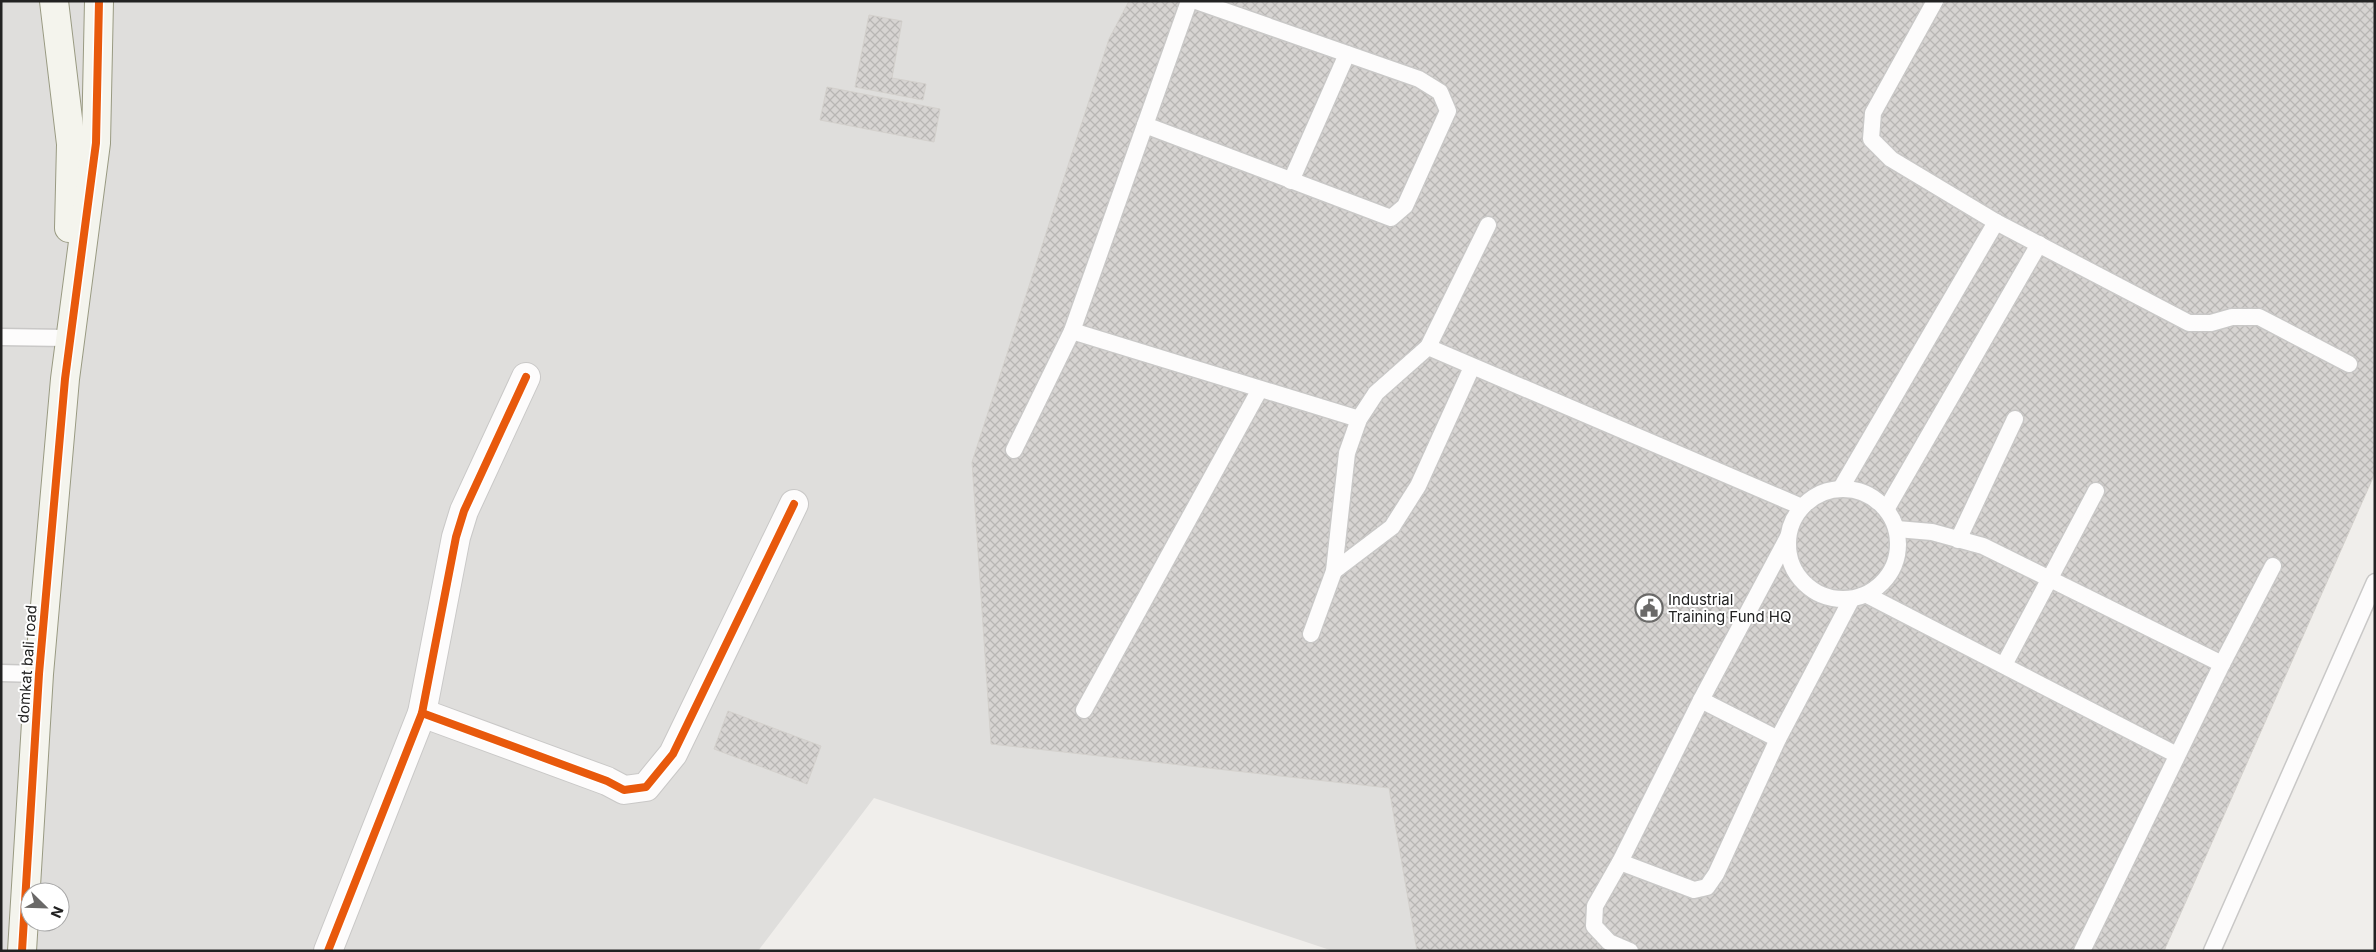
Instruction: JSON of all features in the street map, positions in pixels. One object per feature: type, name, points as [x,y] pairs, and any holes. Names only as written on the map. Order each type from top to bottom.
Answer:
[{"type":"street","points":[[54,1],[71,144],[65,379]]},
{"type":"street","points":[[65,379],[96,143],[99,1]]},
{"type":"street","points":[[328,951],[422,712],[456,537],[464,511],[526,377]]},
{"type":"street","name":"domkat bali road","points":[[22,951],[39,674],[65,379]]},
{"type":"street","points":[[422,712],[607,781],[624,790],[646,787],[673,754],[794,504]]},
{"type":"lane","points":[[1014,450],[1072,331],[1189,1]]},
{"type":"lane","points":[[1145,125],[1391,218],[1406,206],[1448,111],[1440,92],[1419,80],[1196,1]]},
{"type":"lane","points":[[1935,1],[1873,113],[1871,139],[1891,159],[1996,222],[2189,323],[2211,323],[2232,317],[2259,317],[2349,364]]},
{"type":"lane","points":[[1291,181],[1346,54]]},
{"type":"lane","points":[[1841,488],[1996,222]]},
{"type":"lane","points":[[1311,634],[1334,571],[1347,453],[1359,419],[1376,393],[1428,346],[1488,225]]},
{"type":"lane","points":[[1887,508],[2039,244]]},
{"type":"lane","points":[[1072,331],[1359,419]]},
{"type":"lane","points":[[1,337],[66,338]]},
{"type":"lane","points":[[1428,346],[1472,367],[1802,507]]},
{"type":"lane","points":[[1334,571],[1392,527],[1418,486],[1472,367]]},
{"type":"lane","points":[[1084,710],[1260,389]]},
{"type":"lane","points":[[1958,540],[2015,419]]},
{"type":"lane","points":[[1630,951],[1609,942],[1594,926],[1595,906],[1620,862],[1701,700],[1802,507],[1820,493],[1841,488],[1867,493],[1887,508],[1897,529],[1898,555],[1888,579],[1867,595],[1851,600],[1825,597],[1803,584],[1794,570],[1788,554],[1788,536]]},
{"type":"lane","points":[[2004,665],[2096,491]]},
{"type":"lane","points":[[1897,529],[1932,532],[1983,546],[2222,664]]},
{"type":"lane","points":[[2082,951],[2222,664],[2273,566]]},
{"type":"lane","points":[[2212,951],[2375,582]]},
{"type":"lane","points":[[1867,595],[2177,755]]},
{"type":"lane","points":[[1620,862],[1694,890],[1707,887],[1716,874],[1778,739],[1851,600]]},
{"type":"lane","points":[[1,673],[39,674]]},
{"type":"lane","points":[[1701,700],[1778,739]]},
{"type":"shaded area","points":[[1,1],[2375,1],[2120,951],[1333,951],[874,798],[758,951],[1,951]]},
{"type":"building","name":"Industrial Training Fund HQ","points":[[1129,1],[2375,1],[2375,473],[2164,951],[1417,951],[1389,788],[991,744],[972,462],[1109,39]]},
{"type":"building","points":[[869,15],[902,21],[892,78],[926,84],[923,100],[855,87]]},
{"type":"building","points":[[827,87],[940,109],[934,142],[820,120]]},
{"type":"building","points":[[728,711],[821,746],[807,784],[714,749]]},
{"type":"cycle path","points":[[22,951],[39,674],[65,379],[96,143],[99,1]]},
{"type":"cycle path","points":[[328,951],[422,713],[456,537],[464,511],[526,377]]},
{"type":"cycle path","points":[[422,713],[607,781],[624,790],[646,787],[673,754],[794,504]]},
{"type":"place","name":"Industrial Training Fund HQ","points":[[1649,608]]}]
